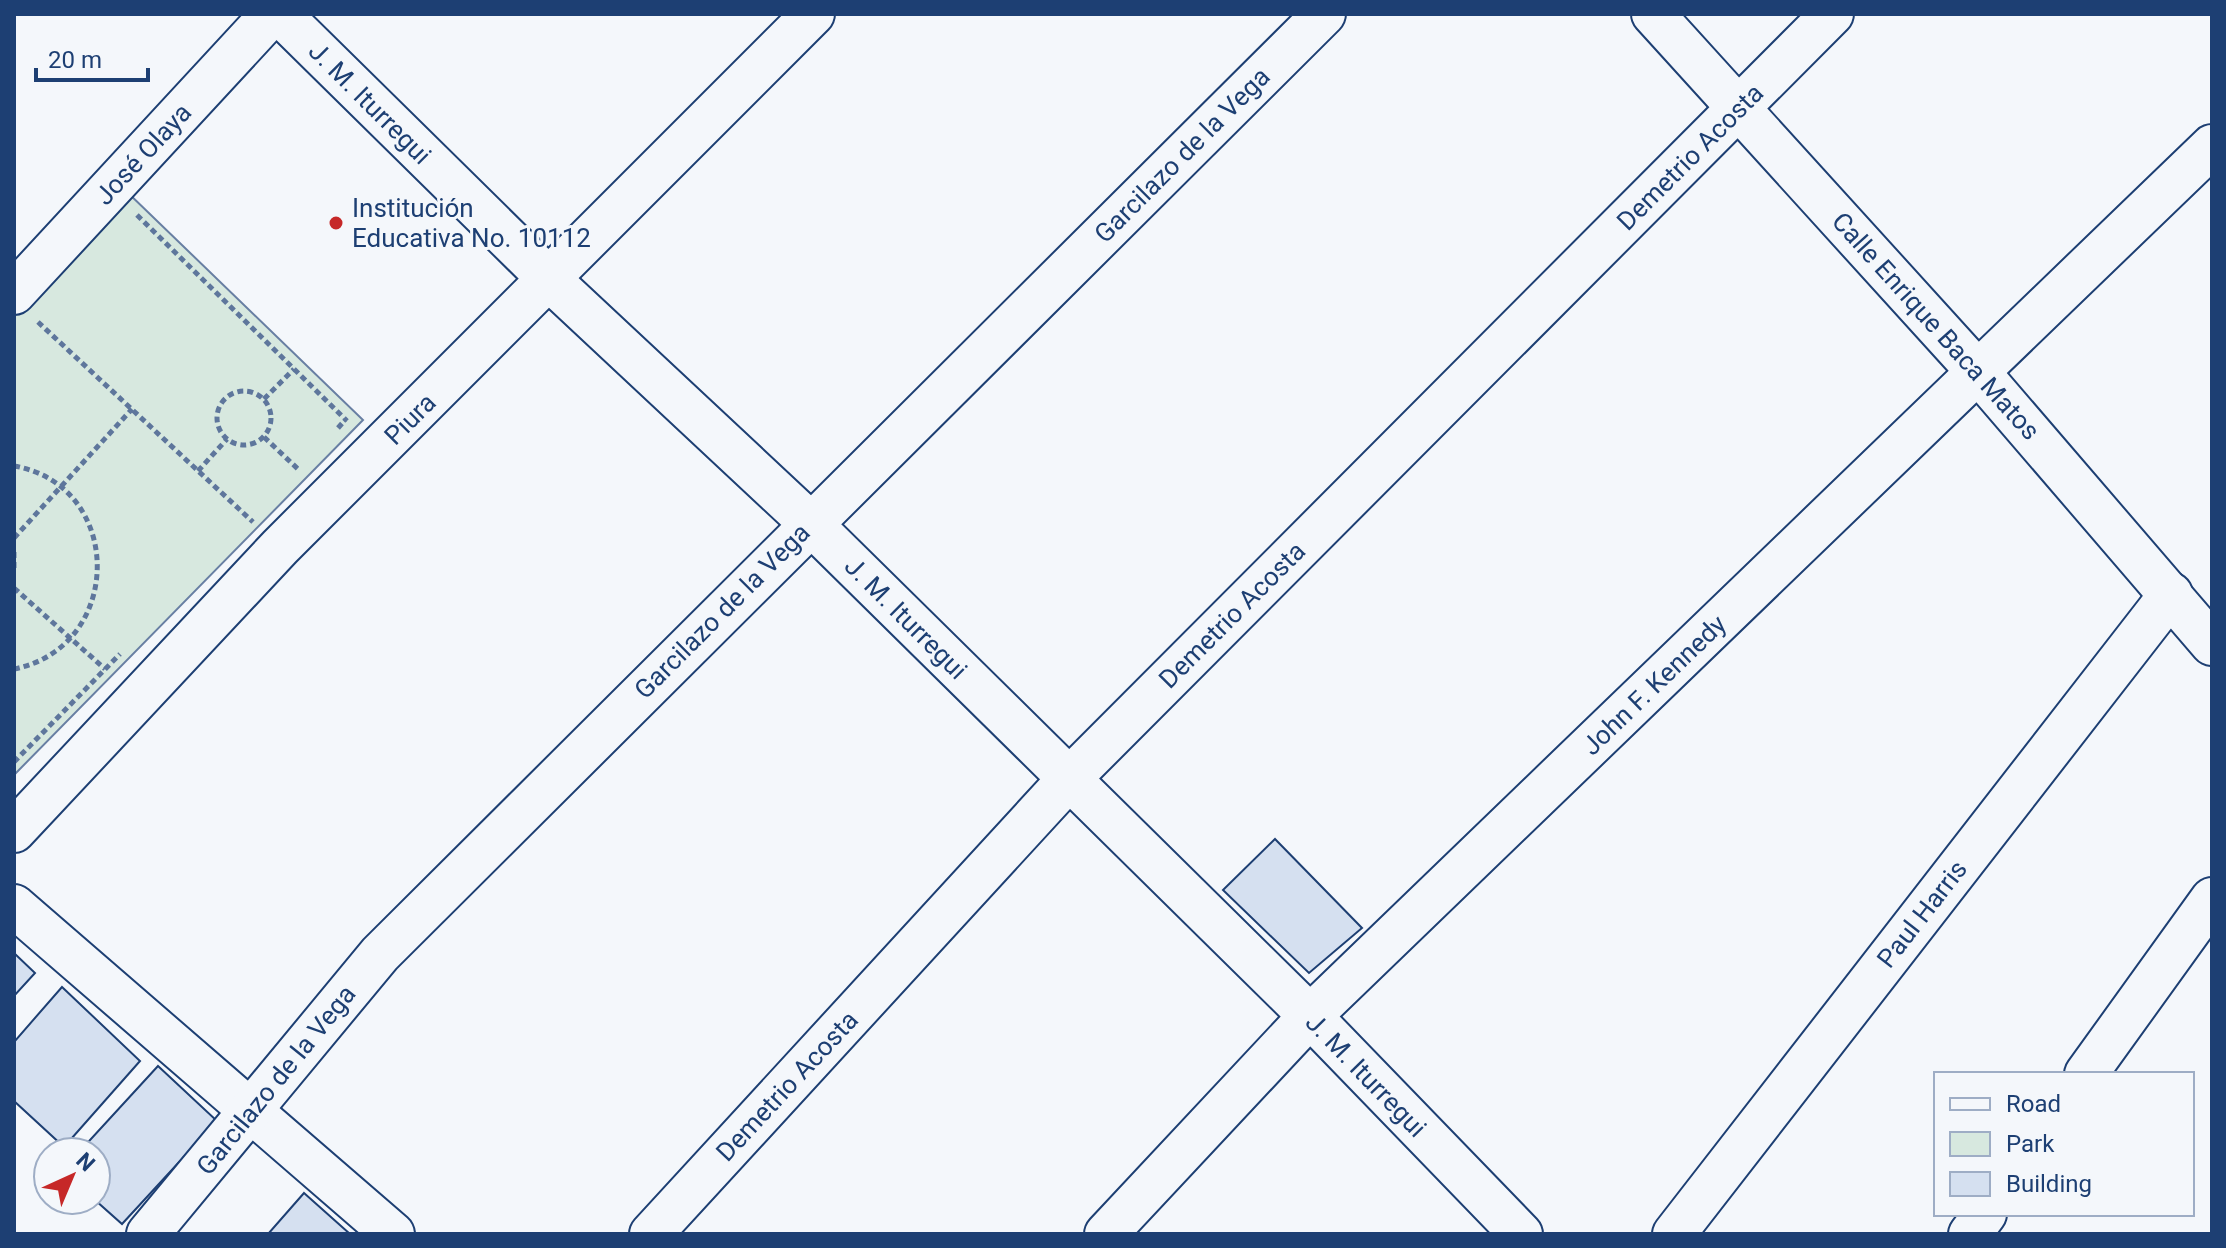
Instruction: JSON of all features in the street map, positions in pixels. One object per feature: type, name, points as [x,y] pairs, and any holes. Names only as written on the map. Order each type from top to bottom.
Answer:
[{"type":"street","name":"José Olaya","points":[[22,304],[111,189],[272,14]]},
{"type":"street","name":"J. M. Iturregui","points":[[280,14],[550,280],[810,523],[1310,1016],[1521,1234]]},
{"type":"street","name":"Piura","points":[[14,831],[280,547],[813,14]]},
{"type":"street","name":"Garcilazo de la Vega","points":[[148,1234],[254,1111],[380,954],[1324,14]]},
{"type":"street","name":"Calle Enrique Baca Matos","points":[[1653,14],[1741,107],[1979,373],[2212,644]]},
{"type":"street","name":"Demetrio Acosta","points":[[651,1234],[1068,780],[1832,14]]},
{"type":"street","name":"John F. Kennedy","points":[[1106,1234],[1310,1016],[2212,146]]},
{"type":"street","name":"Paul Harris","points":[[1674,1234],[2171,594]]},
{"type":"street","points":[[2087,1072],[2212,899]]},
{"type":"street","points":[[14,906],[393,1234]]},
{"type":"street","points":[[1970,1234],[1984,1216]]},
{"type":"path","points":[[111,189],[378,451]]},
{"type":"path","points":[[22,304],[280,547]]},
{"type":"path","points":[[264,399],[294,369]]},
{"type":"path","points":[[240,391],[253,392],[264,399],[272,418],[264,437],[253,444],[239,445],[227,439],[219,429],[217,417],[229,395],[240,391]]},
{"type":"path","points":[[14,538],[132,409]]},
{"type":"path","points":[[264,437],[299,470]]},
{"type":"path","points":[[198,471],[227,439]]},
{"type":"path","points":[[14,466],[41,475],[78,506],[91,528],[98,553],[98,579],[92,604],[71,638],[42,660],[14,669]]},
{"type":"path","points":[[14,552],[14,568]]},
{"type":"path","points":[[14,588],[105,669]]},
{"type":"green space","points":[[124,189],[363,420],[14,775],[14,315]]},
{"type":"building","points":[[1275,839],[1362,928],[1309,973],[1223,890]]},
{"type":"building","points":[[14,953],[35,973],[14,996]]},
{"type":"building","points":[[62,987],[140,1061],[74,1136],[52,1136],[14,1101],[14,1042]]},
{"type":"building","points":[[158,1066],[217,1121],[122,1224],[112,1215],[112,1136],[94,1136]]},
{"type":"building","points":[[304,1193],[350,1234],[268,1234]]},
{"type":"place","name":"Institución Educativa No. 10112","points":[[336,223]]}]
